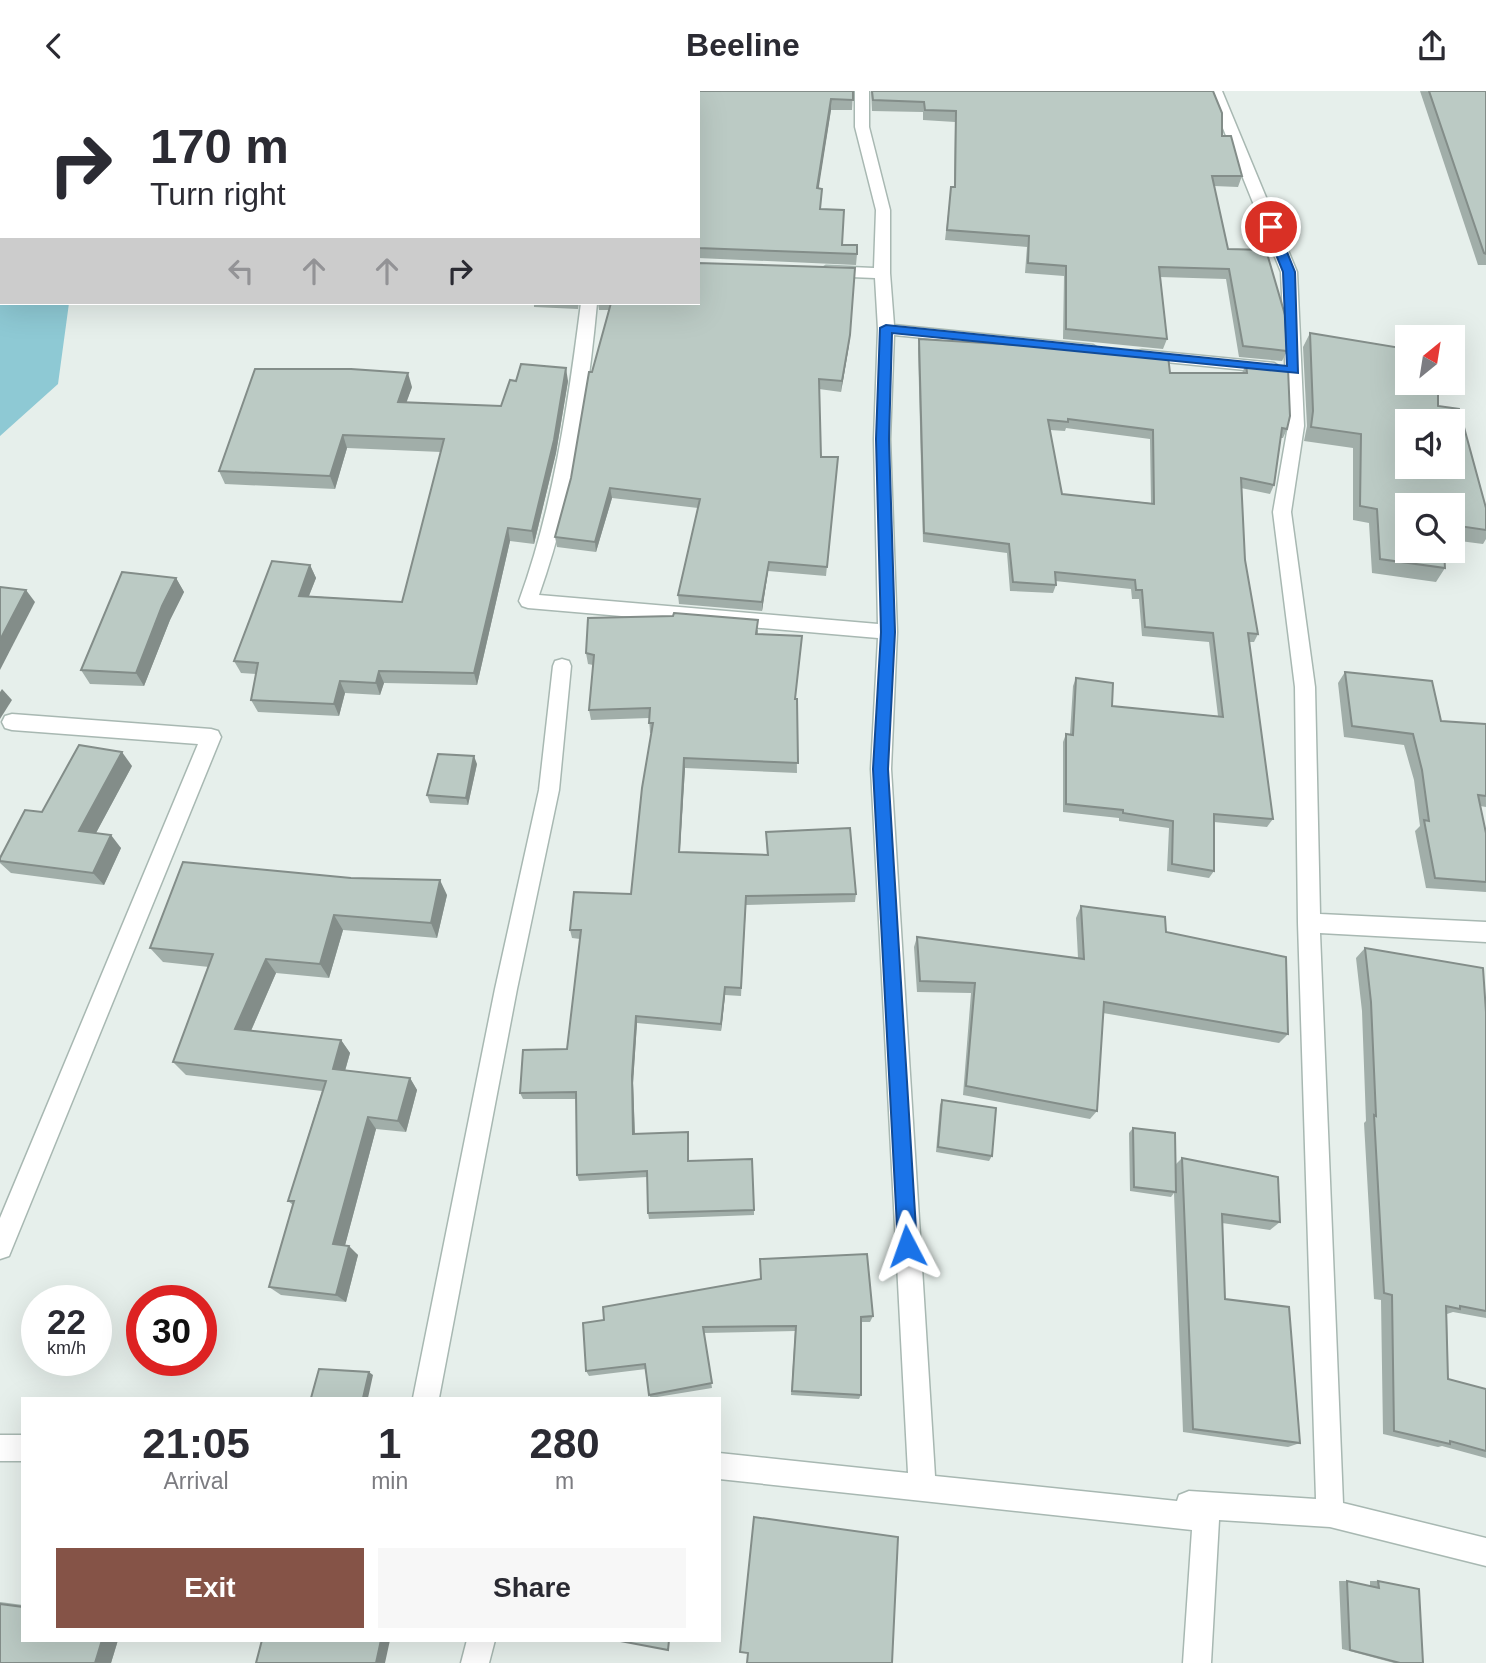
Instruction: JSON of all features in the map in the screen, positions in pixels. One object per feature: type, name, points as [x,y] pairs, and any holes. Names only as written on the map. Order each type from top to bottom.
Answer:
[{"type":"street","points":[[862,91],[862,127],[883,210],[882,272],[886,328],[882,439],[888,632],[881,769],[922,1489]]},
{"type":"street","points":[[1215,91],[1289,272],[1296,426],[1282,512],[1305,687],[1309,923],[1329,1513]]},
{"type":"street","points":[[816,270],[882,272]]},
{"type":"street","points":[[589,305],[571,441],[541,565],[528,601],[888,632]]},
{"type":"street","points":[[886,328],[1293,370]]},
{"type":"street","points":[[426,1397],[506,989],[549,790],[562,666]]},
{"type":"street","points":[[0,1247],[211,737],[12,722]]},
{"type":"street","points":[[1309,923],[1486,932]]},
{"type":"street","points":[[0,1448],[21,1448]]},
{"type":"street","points":[[721,1466],[1206,1518],[1197,1663]]},
{"type":"street","points":[[922,1489],[1329,1513],[1486,1552]]},
{"type":"street","points":[[475,1663],[480,1642]]},
{"type":"water","points":[[0,305],[69,305],[58,384],[0,436]]},
{"type":"building","points":[[700,91],[853,91],[853,100],[831,99],[817,188],[822,189],[820,209],[844,210],[842,245],[857,245],[857,254],[700,248]]},
{"type":"building","points":[[872,91],[1213,91],[1222,113],[1222,136],[1231,136],[1242,176],[1212,176],[1228,249],[1266,250],[1285,315],[1287,351],[1243,346],[1229,269],[1159,267],[1167,339],[1066,329],[1066,266],[1028,263],[1029,236],[947,230],[951,187],[955,187],[956,111],[925,110],[924,102],[873,100]]},
{"type":"building","points":[[1429,91],[1486,91],[1486,254],[1484,253]]},
{"type":"building","points":[[700,263],[855,268],[850,335],[842,381],[819,379],[821,457],[838,457],[827,567],[769,562],[762,602],[678,595],[700,499],[610,488],[595,542],[555,537],[571,478],[589,372],[592,372],[610,305],[700,305]]},
{"type":"building","points":[[1310,333],[1395,347],[1395,395],[1438,395],[1438,406],[1459,409],[1395,409],[1395,479],[1465,479],[1465,431],[1486,508],[1486,530],[1465,527],[1465,493],[1395,493],[1395,561],[1380,559],[1377,509],[1360,506],[1361,434],[1311,427],[1313,411]]},
{"type":"building","points":[[919,339],[1065,348],[1065,345],[1168,356],[1170,373],[1247,373],[1246,364],[1288,368],[1290,416],[1287,429],[1282,428],[1274,485],[1241,478],[1245,560],[1258,634],[1248,633],[1273,819],[1214,814],[1214,871],[1172,864],[1173,821],[1123,813],[1123,810],[1066,804],[1066,734],[1073,735],[1076,678],[1113,683],[1112,706],[1223,717],[1213,633],[1145,627],[1142,590],[1136,590],[1135,580],[1055,572],[1056,585],[1013,582],[1009,544],[924,533]],"holes":[[[1068,419],[1153,430],[1154,504],[1062,494],[1048,420],[1068,422]]]},
{"type":"building","points":[[521,364],[566,368],[554,440],[532,531],[508,528],[474,673],[379,671],[376,683],[340,681],[334,704],[251,700],[258,663],[234,661],[272,561],[310,565],[299,596],[402,602],[444,439],[343,435],[330,476],[219,471],[255,369],[351,369],[408,373],[398,402],[501,406],[510,380],[516,381]]},
{"type":"building","points":[[1409,563],[1445,563],[1445,568]]},
{"type":"building","points":[[122,572],[176,578],[136,673],[81,670]]},
{"type":"building","points":[[0,587],[26,590],[0,640]]},
{"type":"building","points":[[674,613],[758,620],[756,634],[802,636],[795,699],[798,763],[684,758],[679,852],[768,855],[766,832],[850,828],[856,894],[746,896],[741,988],[725,987],[721,1024],[636,1016],[632,1076],[633,1134],[688,1132],[688,1161],[752,1159],[754,1210],[648,1213],[647,1171],[577,1175],[576,1092],[520,1093],[523,1050],[567,1049],[581,930],[570,930],[574,892],[631,894],[642,788],[653,723],[649,723],[650,708],[589,710],[594,655],[586,653],[588,618],[673,616]]},
{"type":"building","points":[[1345,672],[1432,681],[1441,721],[1486,724],[1486,796],[1478,795],[1486,833],[1486,882],[1435,878],[1424,820],[1429,821],[1422,770],[1413,734],[1352,726]]},
{"type":"building","points":[[79,745],[122,752],[79,831],[111,835],[93,873],[0,861],[25,810],[42,812]]},
{"type":"building","points":[[438,754],[474,756],[466,798],[427,795]]},
{"type":"building","points":[[183,862],[351,878],[440,880],[431,923],[334,915],[320,964],[266,959],[235,1029],[341,1040],[333,1069],[410,1078],[398,1121],[368,1117],[333,1244],[349,1246],[336,1295],[269,1287],[294,1201],[288,1201],[326,1081],[173,1062],[213,954],[150,948]]},
{"type":"building","points":[[1081,906],[1165,917],[1166,932],[1286,957],[1288,1034],[1104,1002],[1097,1111],[966,1086],[975,983],[920,981],[917,937],[1084,959]]},
{"type":"building","points":[[1365,948],[1483,968],[1486,1012],[1486,1311],[1446,1306],[1448,1379],[1486,1389],[1486,1451],[1450,1441],[1450,1444],[1394,1431],[1392,1295],[1384,1293],[1371,1002]]},
{"type":"building","points":[[942,1100],[996,1108],[992,1156],[938,1147]]},
{"type":"building","points":[[1133,1128],[1175,1133],[1176,1192],[1134,1187]]},
{"type":"building","points":[[1182,1158],[1278,1177],[1280,1222],[1222,1214],[1225,1299],[1289,1307],[1300,1443],[1193,1429]]},
{"type":"building","points":[[867,1254],[873,1316],[861,1317],[861,1395],[792,1391],[796,1326],[703,1327],[712,1383],[649,1395],[645,1364],[586,1371],[583,1323],[604,1320],[603,1307],[761,1279],[760,1259]]},
{"type":"building","points":[[319,1369],[369,1372],[363,1397],[311,1397]]},
{"type":"building","points":[[754,1517],[898,1537],[892,1663],[747,1663],[748,1653],[740,1652]]},
{"type":"building","points":[[1347,1581],[1379,1588],[1378,1581],[1419,1589],[1423,1663],[1400,1663],[1350,1650]]},
{"type":"building","points":[[0,1604],[21,1607],[21,1642],[101,1642],[95,1663],[0,1663]]},
{"type":"building","points":[[261,1642],[381,1642],[376,1663],[256,1663]]},
{"type":"building","points":[[626,1642],[669,1642],[668,1650]]},
{"type":"route","points":[[907,1246],[881,769],[888,632],[882,439],[886,328],[1293,370],[1289,272],[1271,227]]}]
